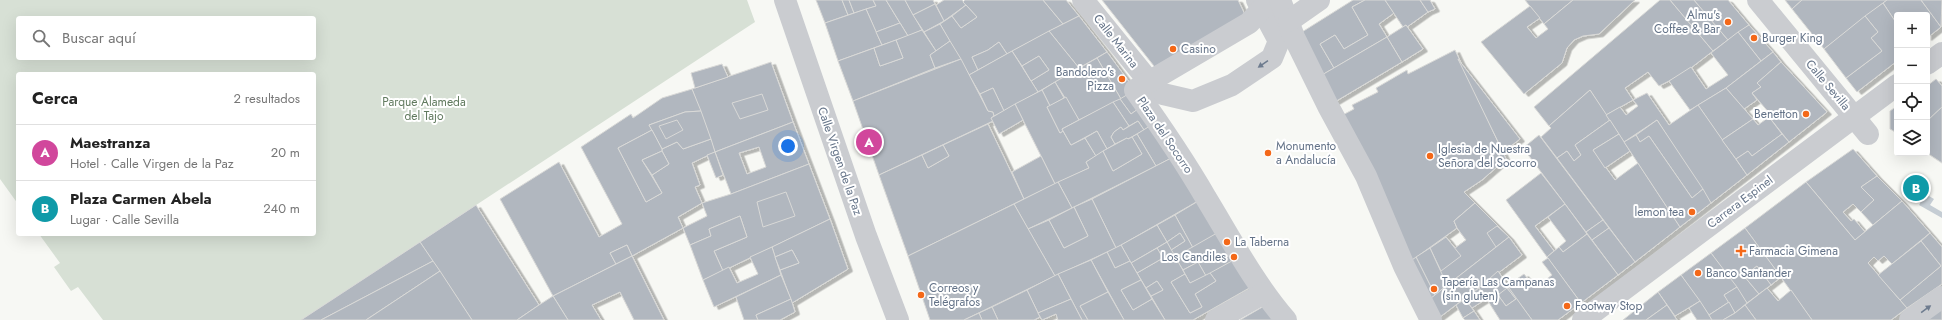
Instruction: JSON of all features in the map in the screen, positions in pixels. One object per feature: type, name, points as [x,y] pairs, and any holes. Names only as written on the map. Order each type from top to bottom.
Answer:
[{"type":"street","name":"Calle Virgen de la Paz","points":[[785,0],[866,236],[898,320]]},
{"type":"street","name":"Calle Marina","points":[[1084,0],[1148,82],[1156,90],[1163,94],[1193,101],[1232,85],[1272,58],[1279,41],[1268,2]]},
{"type":"street","points":[[1288,21],[1319,0]]},
{"type":"street","name":"Calle Sevilla","points":[[1758,0],[1868,134]]},
{"type":"street","name":"Plaza del Socorro","points":[[1268,2],[1249,23],[1135,90],[1175,147],[1264,293],[1286,320]]},
{"type":"street","points":[[1268,2],[1288,21],[1294,37],[1328,106],[1366,176],[1404,266],[1430,320]]},
{"type":"street","points":[[1930,62],[1942,53]]},
{"type":"street","name":"Carrera Espinel","points":[[1583,320],[1894,87]]},
{"type":"street","points":[[1216,320],[1264,293]]},
{"type":"street","points":[[1910,320],[1942,297]]},
{"type":"green space","name":"Parque Alameda del Tajo","points":[[0,0],[747,0],[755,22],[301,320],[103,320],[78,287],[71,291],[54,267],[60,263],[40,236],[316,236],[316,72],[16,72],[16,201],[0,179]]},
{"type":"shaded area","points":[[1912,186],[1934,199],[1930,205],[1942,212],[1942,218],[1919,205],[1922,200],[1908,192]]},
{"type":"building","points":[[816,0],[842,0],[848,15],[825,23]]},
{"type":"building","points":[[842,0],[849,0],[854,13],[848,15]]},
{"type":"building","points":[[849,0],[873,0],[876,6],[854,13]]},
{"type":"building","points":[[873,0],[886,0],[900,23],[876,32],[866,9],[876,6]]},
{"type":"building","points":[[886,0],[905,0],[922,30],[908,36]]},
{"type":"building","points":[[905,0],[933,0],[935,4],[913,15]]},
{"type":"building","points":[[944,0],[962,0],[966,5],[944,21],[936,5]]},
{"type":"building","points":[[965,0],[1043,0],[1063,24],[1007,54],[999,42],[988,50],[972,57],[978,70],[969,75],[940,24],[952,16],[961,28],[977,17],[963,2]]},
{"type":"building","points":[[1043,0],[1066,0],[1079,16],[1063,24]]},
{"type":"building","name":"Casino","points":[[1102,0],[1238,0],[1249,23],[1161,75]]},
{"type":"building","points":[[1353,0],[1365,0],[1352,7],[1368,35],[1344,49],[1335,35],[1320,44],[1334,68],[1315,79],[1294,37]]},
{"type":"building","points":[[1365,0],[1385,0],[1394,13],[1379,24],[1387,37],[1334,68],[1320,44],[1335,35],[1344,49],[1368,35],[1352,7]]},
{"type":"building","points":[[1385,0],[1420,0],[1428,12],[1407,27],[1406,25],[1403,27]]},
{"type":"building","points":[[1420,0],[1430,0],[1435,9],[1428,12]]},
{"type":"building","points":[[1525,0],[1573,0],[1544,24]]},
{"type":"building","points":[[1573,0],[1635,0],[1599,34],[1583,36],[1574,40],[1567,48],[1562,63],[1524,94],[1481,42],[1530,6],[1540,18],[1527,27],[1536,38],[1548,29],[1544,24]]},
{"type":"building","points":[[1660,0],[1670,0],[1713,51],[1683,74],[1659,86],[1648,72],[1625,88],[1633,100],[1606,115],[1590,90],[1549,126],[1534,107]]},
{"type":"building","points":[[1670,0],[1694,0],[1728,40],[1713,51]]},
{"type":"building","points":[[1694,0],[1728,0],[1749,25],[1728,40]]},
{"type":"building","points":[[1785,0],[1802,0],[1792,9]]},
{"type":"building","points":[[1802,0],[1887,0],[1824,49],[1792,9]]},
{"type":"building","points":[[1887,0],[1921,0],[1930,12],[1894,12],[1894,20],[1883,3]]},
{"type":"building","points":[[1921,0],[1942,0],[1941,27],[1930,12]]},
{"type":"building","points":[[1883,3],[1894,20],[1894,63],[1857,92],[1846,78],[1882,51],[1871,38],[1878,32],[1865,16]]},
{"type":"building","points":[[935,4],[944,21],[924,32],[913,15]]},
{"type":"building","points":[[966,5],[977,17],[961,28],[952,16]]},
{"type":"building","points":[[866,9],[882,45],[838,61],[825,23]]},
{"type":"building","points":[[1930,12],[1941,27],[1930,36]]},
{"type":"building","points":[[1079,16],[1107,52],[1079,68],[1049,31]]},
{"type":"building","points":[[1865,16],[1878,32],[1871,38],[1882,51],[1846,78],[1824,49]]},
{"type":"building","points":[[900,23],[908,36],[882,45],[876,32]]},
{"type":"building","points":[[940,24],[950,41],[936,51],[924,32]]},
{"type":"building","points":[[1406,25],[1423,49],[1402,62],[1387,37]]},
{"type":"building","points":[[1749,25],[1773,52],[1761,61],[1738,32]]},
{"type":"building","points":[[922,30],[936,51],[930,55],[935,68],[853,101],[838,61],[874,48],[880,66],[903,58],[896,40]]},
{"type":"building","points":[[1049,31],[1079,68],[1038,92],[1031,81],[1049,70],[1039,56],[1022,66],[1012,51]]},
{"type":"building","points":[[1738,32],[1761,61],[1726,88],[1690,110],[1669,81],[1691,67],[1706,89],[1728,75],[1711,53]]},
{"type":"building","points":[[1387,37],[1402,62],[1328,106],[1315,79]]},
{"type":"building","points":[[896,40],[903,58],[880,66],[874,48]]},
{"type":"building","points":[[950,41],[961,59],[935,68],[930,55]]},
{"type":"building","points":[[999,42],[1007,54],[978,70],[972,57],[988,50]]},
{"type":"building","name":"Iglesia de Nuestra Señora del Socorro","points":[[1455,50],[1506,159],[1482,180],[1464,192],[1475,203],[1454,221],[1457,228],[1404,266],[1335,119],[1354,109],[1352,105],[1378,92],[1376,88],[1407,70],[1408,74]]},
{"type":"building","points":[[1012,51],[1038,92],[1004,111],[993,88],[980,94],[969,75]]},
{"type":"building","points":[[1107,52],[1135,90],[1121,99],[1097,58]]},
{"type":"building","points":[[1773,52],[1781,62],[1757,83],[1761,87],[1752,93],[1757,100],[1744,109],[1726,88]]},
{"type":"building","points":[[1039,56],[1049,70],[1031,81],[1022,66]]},
{"type":"building","points":[[1097,58],[1121,99],[1079,120],[1055,82]]},
{"type":"building","points":[[961,59],[988,111],[993,112],[994,116],[991,118],[993,121],[879,175],[853,101]]},
{"type":"building","points":[[1458,59],[1520,139],[1503,152]]},
{"type":"building","points":[[771,62],[793,122],[715,152],[692,89]]},
{"type":"building","points":[[1781,62],[1827,112],[1789,142],[1769,117],[1771,115],[1752,93],[1761,87],[1757,83]]},
{"type":"building","points":[[722,64],[728,77],[695,88],[691,73]]},
{"type":"building","points":[[1936,79],[1942,86],[1942,107],[1930,118],[1930,84]]},
{"type":"building","points":[[1055,82],[1064,98],[1050,106],[1042,90]]},
{"type":"building","points":[[993,88],[1004,111],[994,116],[993,112],[988,111],[980,94]]},
{"type":"building","points":[[1726,88],[1753,119],[1722,140],[1698,105]]},
{"type":"building","points":[[692,89],[701,111],[685,112],[649,125],[652,130],[618,148],[646,202],[662,193],[652,175],[669,164],[662,149],[677,142],[683,149],[711,139],[715,152],[692,163],[700,185],[695,187],[702,203],[678,217],[683,228],[632,256],[627,245],[610,253],[616,264],[553,296],[500,199],[559,162],[599,237],[622,224],[581,147],[631,114],[633,118],[662,98]]},
{"type":"building","points":[[1042,90],[1050,106],[1047,107],[1060,133],[1063,131],[1071,145],[1085,138],[1096,156],[1086,162],[1089,168],[1055,184],[1015,104]]},
{"type":"building","points":[[1135,90],[1145,104],[1131,114],[1120,99]]},
{"type":"building","points":[[1590,90],[1610,120],[1575,145],[1581,155],[1574,161],[1567,151],[1557,158],[1541,137],[1551,128],[1549,126]]},
{"type":"building","points":[[1647,93],[1669,125],[1698,105],[1747,175],[1711,203],[1657,120],[1624,142],[1606,115],[1620,107],[1626,115],[1638,106],[1633,100]]},
{"type":"building","points":[[762,94],[768,110],[740,119],[732,103]]},
{"type":"building","points":[[1066,97],[1079,120],[1062,129],[1063,131],[1060,133],[1047,107]]},
{"type":"building","points":[[1120,99],[1131,114],[1145,104],[1158,121],[1144,130],[1138,121],[1129,126],[1113,102]]},
{"type":"building","points":[[1113,102],[1129,126],[1123,130],[1121,127],[1114,132],[1111,137],[1115,144],[1107,149],[1097,131],[1071,145],[1062,129]]},
{"type":"building","points":[[1015,104],[1023,120],[999,134],[991,118]]},
{"type":"building","points":[[1942,107],[1942,163],[1930,155],[1930,118]]},
{"type":"building","points":[[1894,108],[1894,131],[1890,129],[1890,111]]},
{"type":"building","points":[[701,111],[711,139],[683,149],[677,142],[662,149],[649,125],[685,112]]},
{"type":"building","points":[[1769,117],[1782,134],[1752,156],[1748,151],[1736,159],[1722,140],[1753,119],[1758,125]]},
{"type":"building","points":[[677,120],[683,130],[666,139],[659,126]]},
{"type":"building","points":[[1610,120],[1619,134],[1593,150],[1615,180],[1638,163],[1680,227],[1635,262],[1557,158],[1567,151],[1574,161],[1581,155],[1575,145]]},
{"type":"building","points":[[1657,120],[1703,189],[1692,198],[1649,136],[1640,142],[1636,135]]},
{"type":"building","points":[[1138,121],[1144,130],[1115,144],[1111,137],[1114,132],[1121,127],[1123,130]]},
{"type":"building","points":[[1158,121],[1179,154],[1156,166],[1137,134]]},
{"type":"building","points":[[793,122],[809,164],[731,194],[715,152]],"holes":[[[759,147],[766,167],[747,174],[739,153]]]},
{"type":"building","points":[[988,124],[1024,199],[908,256],[879,175],[922,155],[928,168],[949,156],[943,145]]},
{"type":"building","points":[[652,130],[662,151],[642,160],[662,193],[646,202],[618,148]]},
{"type":"building","points":[[1097,131],[1107,149],[1096,156],[1085,138]]},
{"type":"building","points":[[1137,134],[1156,166],[1072,208],[1058,182],[1089,168],[1086,162],[1103,151],[1113,171],[1142,154],[1132,137]]},
{"type":"building","points":[[1619,134],[1630,151],[1605,168],[1593,150]]},
{"type":"building","points":[[1782,134],[1789,142],[1747,175],[1736,159],[1748,151],[1752,156]]},
{"type":"building","points":[[1539,135],[1603,220],[1586,232],[1523,148]]},
{"type":"building","points":[[1636,135],[1640,142],[1649,136],[1692,198],[1703,189],[1711,203],[1680,227],[1624,142]]},
{"type":"building","points":[[1132,137],[1142,154],[1113,171],[1103,151],[1127,138]]},
{"type":"building","points":[[943,145],[949,156],[928,168],[922,155]]},
{"type":"building","points":[[1853,149],[1877,176],[1861,187],[1874,200],[1861,212],[1853,204],[1843,212],[1851,221],[1854,219],[1865,232],[1855,240],[1806,182]]},
{"type":"building","points":[[662,151],[669,164],[652,175],[642,160]]},
{"type":"building","points":[[715,152],[723,175],[716,178],[707,155]]},
{"type":"building","points":[[1179,154],[1205,197],[1116,248],[1092,199]]},
{"type":"building","points":[[1041,156],[1055,184],[1024,199],[1012,172]]},
{"type":"building","points":[[809,164],[830,219],[723,271],[714,251],[747,237],[740,216],[709,229],[711,236],[690,245],[683,228],[707,216],[702,203],[731,194]]},
{"type":"building","points":[[1541,173],[1565,204],[1535,226],[1554,251],[1547,257],[1506,200]]},
{"type":"building","points":[[1877,176],[1902,201],[1873,225],[1861,212],[1874,200],[1861,187]]},
{"type":"building","points":[[1058,182],[1072,208],[1028,229],[1014,204]]},
{"type":"building","points":[[1806,182],[1855,240],[1902,201],[1930,233],[1892,264],[1884,256],[1878,261],[1874,257],[1868,263],[1907,308],[1891,320],[1812,320],[1745,228]]},
{"type":"building","points":[[786,192],[795,216],[763,227],[757,202]]},
{"type":"building","points":[[1205,197],[1224,229],[1193,248],[1175,215]]},
{"type":"building","points":[[1092,199],[1116,248],[1055,276],[1028,229],[1049,220],[1064,248],[1088,236],[1074,207]]},
{"type":"building","points":[[1475,203],[1497,226],[1487,233],[1496,247],[1447,285],[1441,271],[1461,256],[1455,248],[1466,240],[1457,228],[1454,221]]},
{"type":"building","points":[[1475,203],[1509,237],[1423,304],[1404,266],[1446,237],[1455,248],[1466,240],[1457,228],[1454,221]]},
{"type":"building","points":[[1014,204],[1055,276],[964,320],[930,320],[908,256]]},
{"type":"building","points":[[1565,204],[1587,234],[1563,252],[1559,247],[1566,241],[1548,217]]},
{"type":"building","points":[[476,205],[539,305],[517,320],[472,320],[420,242]]},
{"type":"building","points":[[1074,207],[1088,236],[1064,248],[1049,220]]},
{"type":"building","points":[[1175,215],[1193,248],[1175,257],[1171,250],[1185,241],[1180,233],[1167,242],[1157,225]]},
{"type":"building","points":[[740,216],[747,237],[714,251],[723,271],[703,280],[690,245],[711,236],[709,229]]},
{"type":"building","points":[[830,219],[848,269],[792,303],[780,270],[799,263],[792,250],[775,257],[772,247]]},
{"type":"building","points":[[1603,220],[1609,228],[1592,240],[1586,232]]},
{"type":"building","points":[[1157,225],[1167,242],[1131,263],[1121,245]]},
{"type":"building","points":[[1497,226],[1509,237],[1496,247],[1487,233]]},
{"type":"building","points":[[1609,228],[1635,262],[1618,275],[1592,240]]},
{"type":"building","points":[[1745,228],[1781,277],[1771,285],[1757,266],[1744,276],[1759,294],[1747,303],[1711,253]]},
{"type":"building","points":[[1224,229],[1241,256],[1206,276],[1198,262],[1183,270],[1175,257]]},
{"type":"building","points":[[1180,233],[1185,241],[1171,250],[1167,242]]},
{"type":"building","points":[[1930,233],[1942,247],[1942,284],[1907,308],[1900,300],[1941,266],[1921,241]]},
{"type":"building","points":[[1587,234],[1618,275],[1581,303],[1547,257],[1559,247],[1563,252]]},
{"type":"building","points":[[1446,237],[1461,256],[1441,271],[1430,248]]},
{"type":"building","points":[[1509,237],[1522,255],[1436,320],[1423,304]]},
{"type":"building","points":[[1921,241],[1941,266],[1900,300],[1878,275]]},
{"type":"building","points":[[420,242],[433,261],[321,320],[301,320]]},
{"type":"building","points":[[1167,242],[1185,274],[1171,282],[1190,313],[1202,307],[1195,294],[1216,281],[1210,273],[1241,256],[1258,283],[1193,320],[1165,320],[1151,296],[1163,290],[1157,281],[1146,288],[1137,273],[1163,258],[1157,248]]},
{"type":"building","points":[[627,245],[632,256],[616,264],[610,253]]},
{"type":"building","points":[[1121,245],[1130,261],[1115,268],[1107,252]]},
{"type":"building","points":[[772,247],[781,275],[714,307],[703,280],[729,267],[737,283],[758,274],[750,257]]},
{"type":"building","points":[[1157,248],[1163,258],[1137,273],[1131,263]]},
{"type":"building","points":[[1430,248],[1447,285],[1435,295],[1416,257]]},
{"type":"building","points":[[792,250],[799,263],[780,270],[775,257]]},
{"type":"building","points":[[1107,252],[1115,268],[1130,261],[1141,280],[1121,290],[1133,310],[1152,299],[1165,320],[1124,320],[1091,260]]},
{"type":"building","points":[[1711,253],[1737,287],[1724,295],[1729,302],[1709,315],[1681,275]]},
{"type":"building","points":[[632,256],[664,320],[634,320],[620,292],[592,305],[601,320],[568,320],[553,296]]},
{"type":"building","points":[[1416,257],[1435,295],[1423,304],[1404,266]]},
{"type":"building","points":[[1548,258],[1581,303],[1558,320],[1532,320],[1507,286],[1524,274],[1535,288],[1552,275],[1542,262]]},
{"type":"building","points":[[1091,260],[1108,292],[1080,306],[1088,320],[1082,320],[1058,274]]},
{"type":"building","points":[[433,261],[440,271],[366,320],[321,320]]},
{"type":"building","points":[[1198,262],[1206,276],[1190,283],[1183,270]]},
{"type":"building","points":[[1757,266],[1771,285],[1759,294],[1744,276]]},
{"type":"building","points":[[440,271],[472,320],[366,320]]},
{"type":"building","points":[[1498,271],[1509,288],[1488,301],[1479,288]]},
{"type":"building","points":[[1210,273],[1216,281],[1195,294],[1202,307],[1190,313],[1171,282],[1185,274],[1190,283]]},
{"type":"building","points":[[1058,274],[1071,299],[1038,313],[1027,290]]},
{"type":"building","points":[[781,275],[791,299],[756,315],[758,320],[744,320],[736,297]]},
{"type":"building","points":[[1681,275],[1700,301],[1675,316],[1658,292]]},
{"type":"building","points":[[1141,280],[1152,299],[1133,310],[1121,290]]},
{"type":"building","points":[[1157,281],[1163,290],[1151,296],[1146,288]]},
{"type":"building","points":[[1737,287],[1747,303],[1735,313],[1724,295]]},
{"type":"building","points":[[1479,288],[1486,299],[1472,308],[1465,299]]},
{"type":"building","points":[[1507,288],[1516,299],[1506,306],[1498,295]]},
{"type":"building","points":[[1507,288],[1509,288],[1532,320],[1500,320],[1488,301],[1498,295],[1506,306],[1516,299]]},
{"type":"building","points":[[1767,288],[1778,301],[1791,290],[1812,320],[1756,320],[1745,305]]},
{"type":"building","points":[[1027,290],[1040,317],[1034,320],[998,320],[992,307]]},
{"type":"building","points":[[1108,292],[1124,320],[1088,320],[1080,306]]},
{"type":"building","points":[[1658,292],[1667,305],[1646,320],[1623,320]]},
{"type":"building","points":[[553,296],[568,320],[517,320],[539,305]]},
{"type":"building","points":[[791,299],[795,312],[780,320],[758,320],[756,315]]},
{"type":"building","points":[[1071,299],[1082,320],[1058,320],[1056,314],[1042,320],[1038,313]]},
{"type":"building","points":[[1465,299],[1474,311],[1463,318],[1456,305]]},
{"type":"building","points":[[1700,301],[1712,320],[1697,320],[1689,308]]},
{"type":"building","points":[[1271,302],[1286,320],[1240,320]]},
{"type":"building","points":[[1729,302],[1735,313],[1723,320],[1712,320],[1709,315]]},
{"type":"building","points":[[1667,305],[1677,320],[1646,320]]},
{"type":"building","points":[[1745,305],[1756,320],[1723,320],[1735,313]]},
{"type":"building","points":[[992,307],[998,320],[982,320],[979,313]]},
{"type":"building","points":[[1942,309],[1942,320],[1928,319]]},
{"type":"building","points":[[1474,311],[1480,320],[1465,320],[1463,318]]},
{"type":"building","points":[[979,313],[982,320],[964,320]]},
{"type":"place","name":"Almu's Coffee & Bar","points":[[1728,22]]},
{"type":"place","name":"Burger King","points":[[1754,38]]},
{"type":"place","name":"Casino","points":[[1173,49]]},
{"type":"place","name":"Bandolero's Pizza","points":[[1122,79]]},
{"type":"place","name":"Benetton","points":[[1806,114]]},
{"type":"place","name":"Maestranza","points":[[869,142]]},
{"type":"place","name":"Monumento a Andalucía","points":[[1268,153]]},
{"type":"place","name":"Iglesia de Nuestra Señora del Socorro","points":[[1430,156]]},
{"type":"place","name":"Plaza Carmen Abela","points":[[1916,188]]},
{"type":"place","name":"lemon tea","points":[[1692,212]]},
{"type":"place","name":"La Taberna","points":[[1227,242]]},
{"type":"place","name":"Farmacia Gimena","points":[[1741,251]]},
{"type":"place","name":"Los Candiles","points":[[1234,257]]},
{"type":"place","name":"Banco Santander","points":[[1698,273]]},
{"type":"place","name":"Tapería Las Campanas (sin gluten)","points":[[1434,289]]},
{"type":"place","name":"Correos y Telégrafos","points":[[921,295]]},
{"type":"place","name":"Footway Stop","points":[[1567,306]]}]
